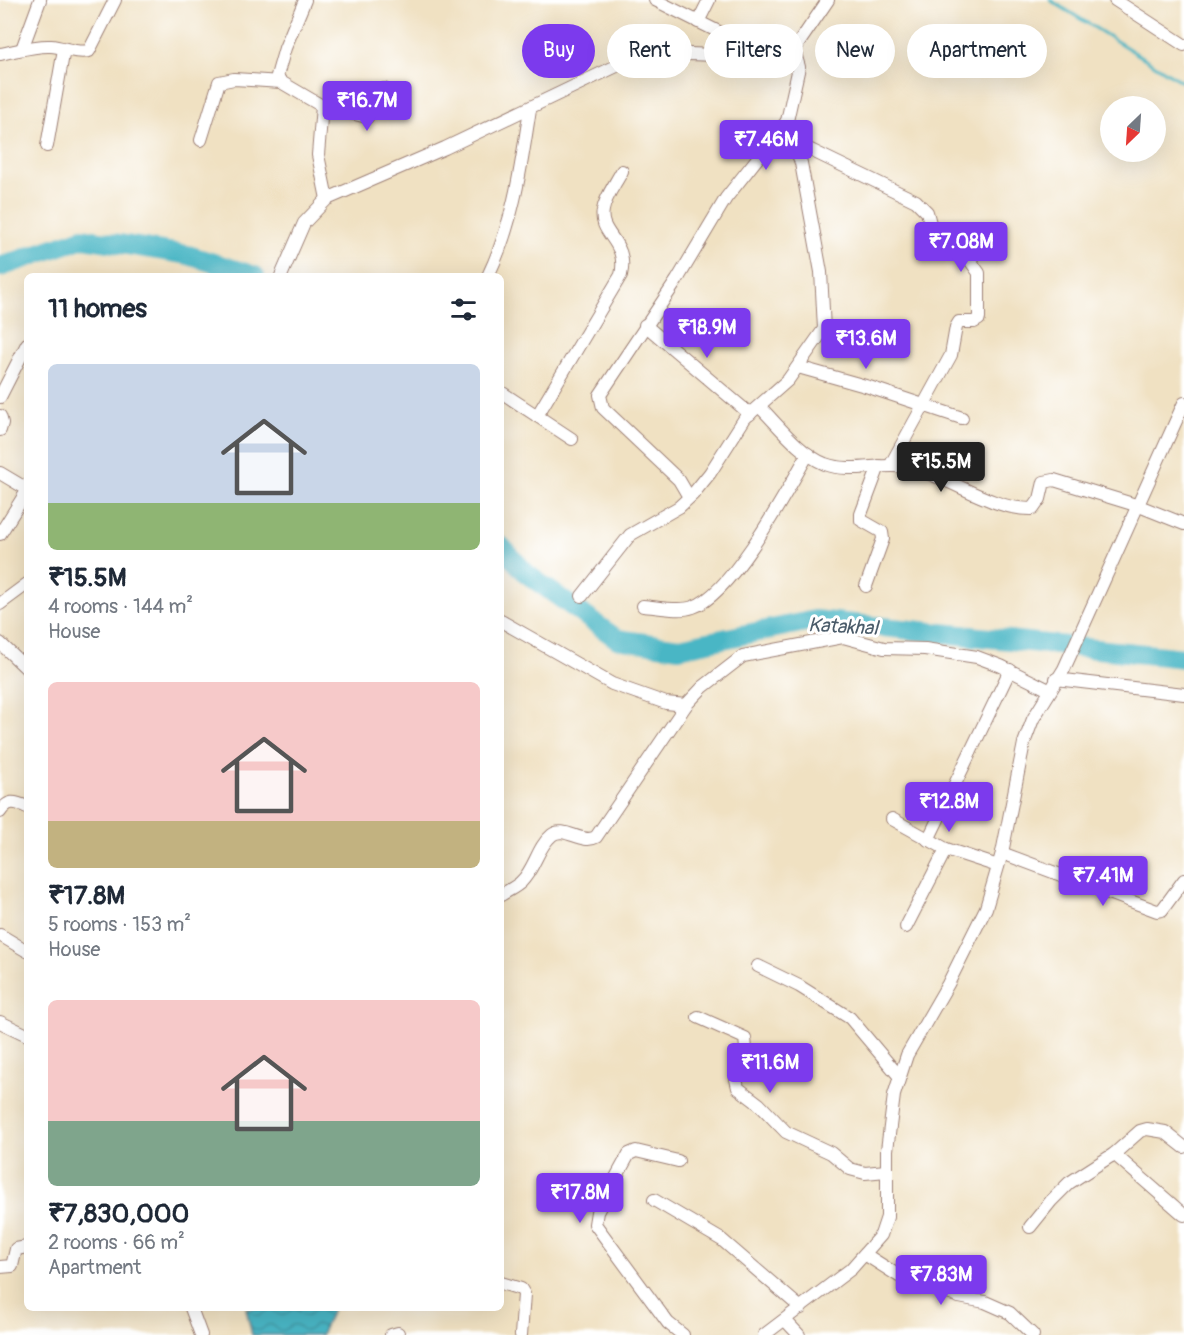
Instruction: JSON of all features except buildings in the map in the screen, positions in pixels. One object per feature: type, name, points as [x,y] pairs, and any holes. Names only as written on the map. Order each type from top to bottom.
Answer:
[{"type":"street","points":[[22,50],[40,0]]},
{"type":"street","points":[[0,54],[43,46],[89,51],[116,0]]},
{"type":"street","points":[[305,0],[278,69],[277,76],[281,82],[322,106],[367,117],[384,89]]},
{"type":"street","points":[[698,22],[709,0]]},
{"type":"street","points":[[803,37],[828,0]]},
{"type":"street","points":[[1114,0],[1184,45]]},
{"type":"street","points":[[661,1],[704,25]]},
{"type":"street","points":[[47,146],[64,49]]},
{"type":"street","points":[[282,273],[304,223],[327,199],[530,109],[627,61],[660,53],[704,55]]},
{"type":"street","points":[[689,497],[679,480],[600,403],[603,387],[677,280],[726,198],[787,121],[797,78]]},
{"type":"street","points":[[201,140],[219,82],[234,79],[281,82]]},
{"type":"street","points":[[322,106],[318,155],[327,199]]},
{"type":"street","points":[[489,273],[506,237],[516,196],[530,109]]},
{"type":"street","points":[[582,596],[630,535],[679,507],[689,497],[710,473],[755,411],[798,367],[824,329],[821,272],[801,163],[787,121]]},
{"type":"street","points":[[794,142],[916,201],[927,212],[934,238],[967,256],[979,273],[979,319],[974,322],[959,322],[951,355],[925,407],[885,466],[861,514],[861,520],[882,532],[883,539],[866,586]]},
{"type":"street","points":[[537,416],[621,275],[622,255],[618,245],[604,226],[602,218],[603,208],[622,171]]},
{"type":"street","points":[[645,325],[808,454],[825,464],[843,469],[906,467],[946,479],[1000,503],[1021,509],[1033,509],[1041,499],[1044,482],[1054,480],[1139,506],[1184,524]]},
{"type":"street","points":[[0,397],[24,350]]},
{"type":"street","points":[[798,367],[962,417]]},
{"type":"street","points":[[504,394],[572,439]]},
{"type":"street","points":[[764,1335],[866,1255],[885,1226],[887,1150],[899,1076],[915,1036],[973,938],[986,908],[1002,853],[1024,743],[1033,719],[1060,674],[1082,629],[1184,403]]},
{"type":"street","points":[[0,416],[2,423],[0,430]]},
{"type":"street","points":[[643,606],[691,609],[711,597],[753,547],[808,454]]},
{"type":"street","points":[[0,473],[24,488]]},
{"type":"street","points":[[0,534],[24,495]]},
{"type":"street","points":[[0,604],[24,586]]},
{"type":"street","points":[[504,623],[612,684],[666,703],[686,705]]},
{"type":"street","points":[[504,893],[521,882],[541,848],[554,833],[560,832],[585,841],[596,837],[686,705],[703,687],[743,656],[843,637],[884,648],[953,652],[977,657],[1010,670],[1049,690]]},
{"type":"street","points":[[0,643],[24,666]]},
{"type":"street","points":[[928,840],[1010,670]]},
{"type":"street","points":[[1060,674],[1184,694]]},
{"type":"street","points":[[0,812],[6,803],[11,801],[24,806]]},
{"type":"street","points":[[892,819],[946,849],[998,866]]},
{"type":"street","points":[[906,927],[946,849]]},
{"type":"street","points":[[1002,853],[1157,911],[1162,910],[1184,880]]},
{"type":"street","points":[[0,936],[24,949]]},
{"type":"street","points":[[758,966],[799,986],[850,1018],[899,1076]]},
{"type":"street","points":[[698,1017],[745,1038],[746,1049],[736,1083],[786,1132],[831,1153],[850,1169],[866,1173],[886,1171]]},
{"type":"street","points":[[0,1022],[24,1034]]},
{"type":"street","points":[[1030,1227],[1069,1183],[1114,1154],[1140,1131],[1147,1129],[1171,1135],[1184,1147]]},
{"type":"street","points":[[678,1161],[636,1152],[629,1154],[597,1212],[595,1224],[668,1323],[683,1335]]},
{"type":"street","points":[[1114,1154],[1184,1215]]},
{"type":"street","points":[[654,1200],[722,1239],[801,1308]]},
{"type":"street","points":[[0,1267],[12,1266],[16,1249],[24,1248]]},
{"type":"street","points":[[866,1255],[899,1276],[959,1297],[985,1302],[1010,1313],[1033,1335]]},
{"type":"street","points":[[504,1284],[515,1286],[524,1294],[522,1335]]},
{"type":"street","points":[[192,1311],[201,1335]]},
{"type":"street","points":[[785,1320],[799,1335]]},
{"type":"water","points":[[247,1311],[332,1311],[321,1335],[252,1335]]},
{"type":"waterway","name":"Katakhal","points":[[1050,0],[1184,83]]},
{"type":"waterway","name":"Katakhal","points":[[0,267],[83,238],[188,255],[245,273]]},
{"type":"waterway","name":"Katakhal","points":[[504,549],[527,574],[617,639],[679,648],[815,620],[1184,658]]}]
